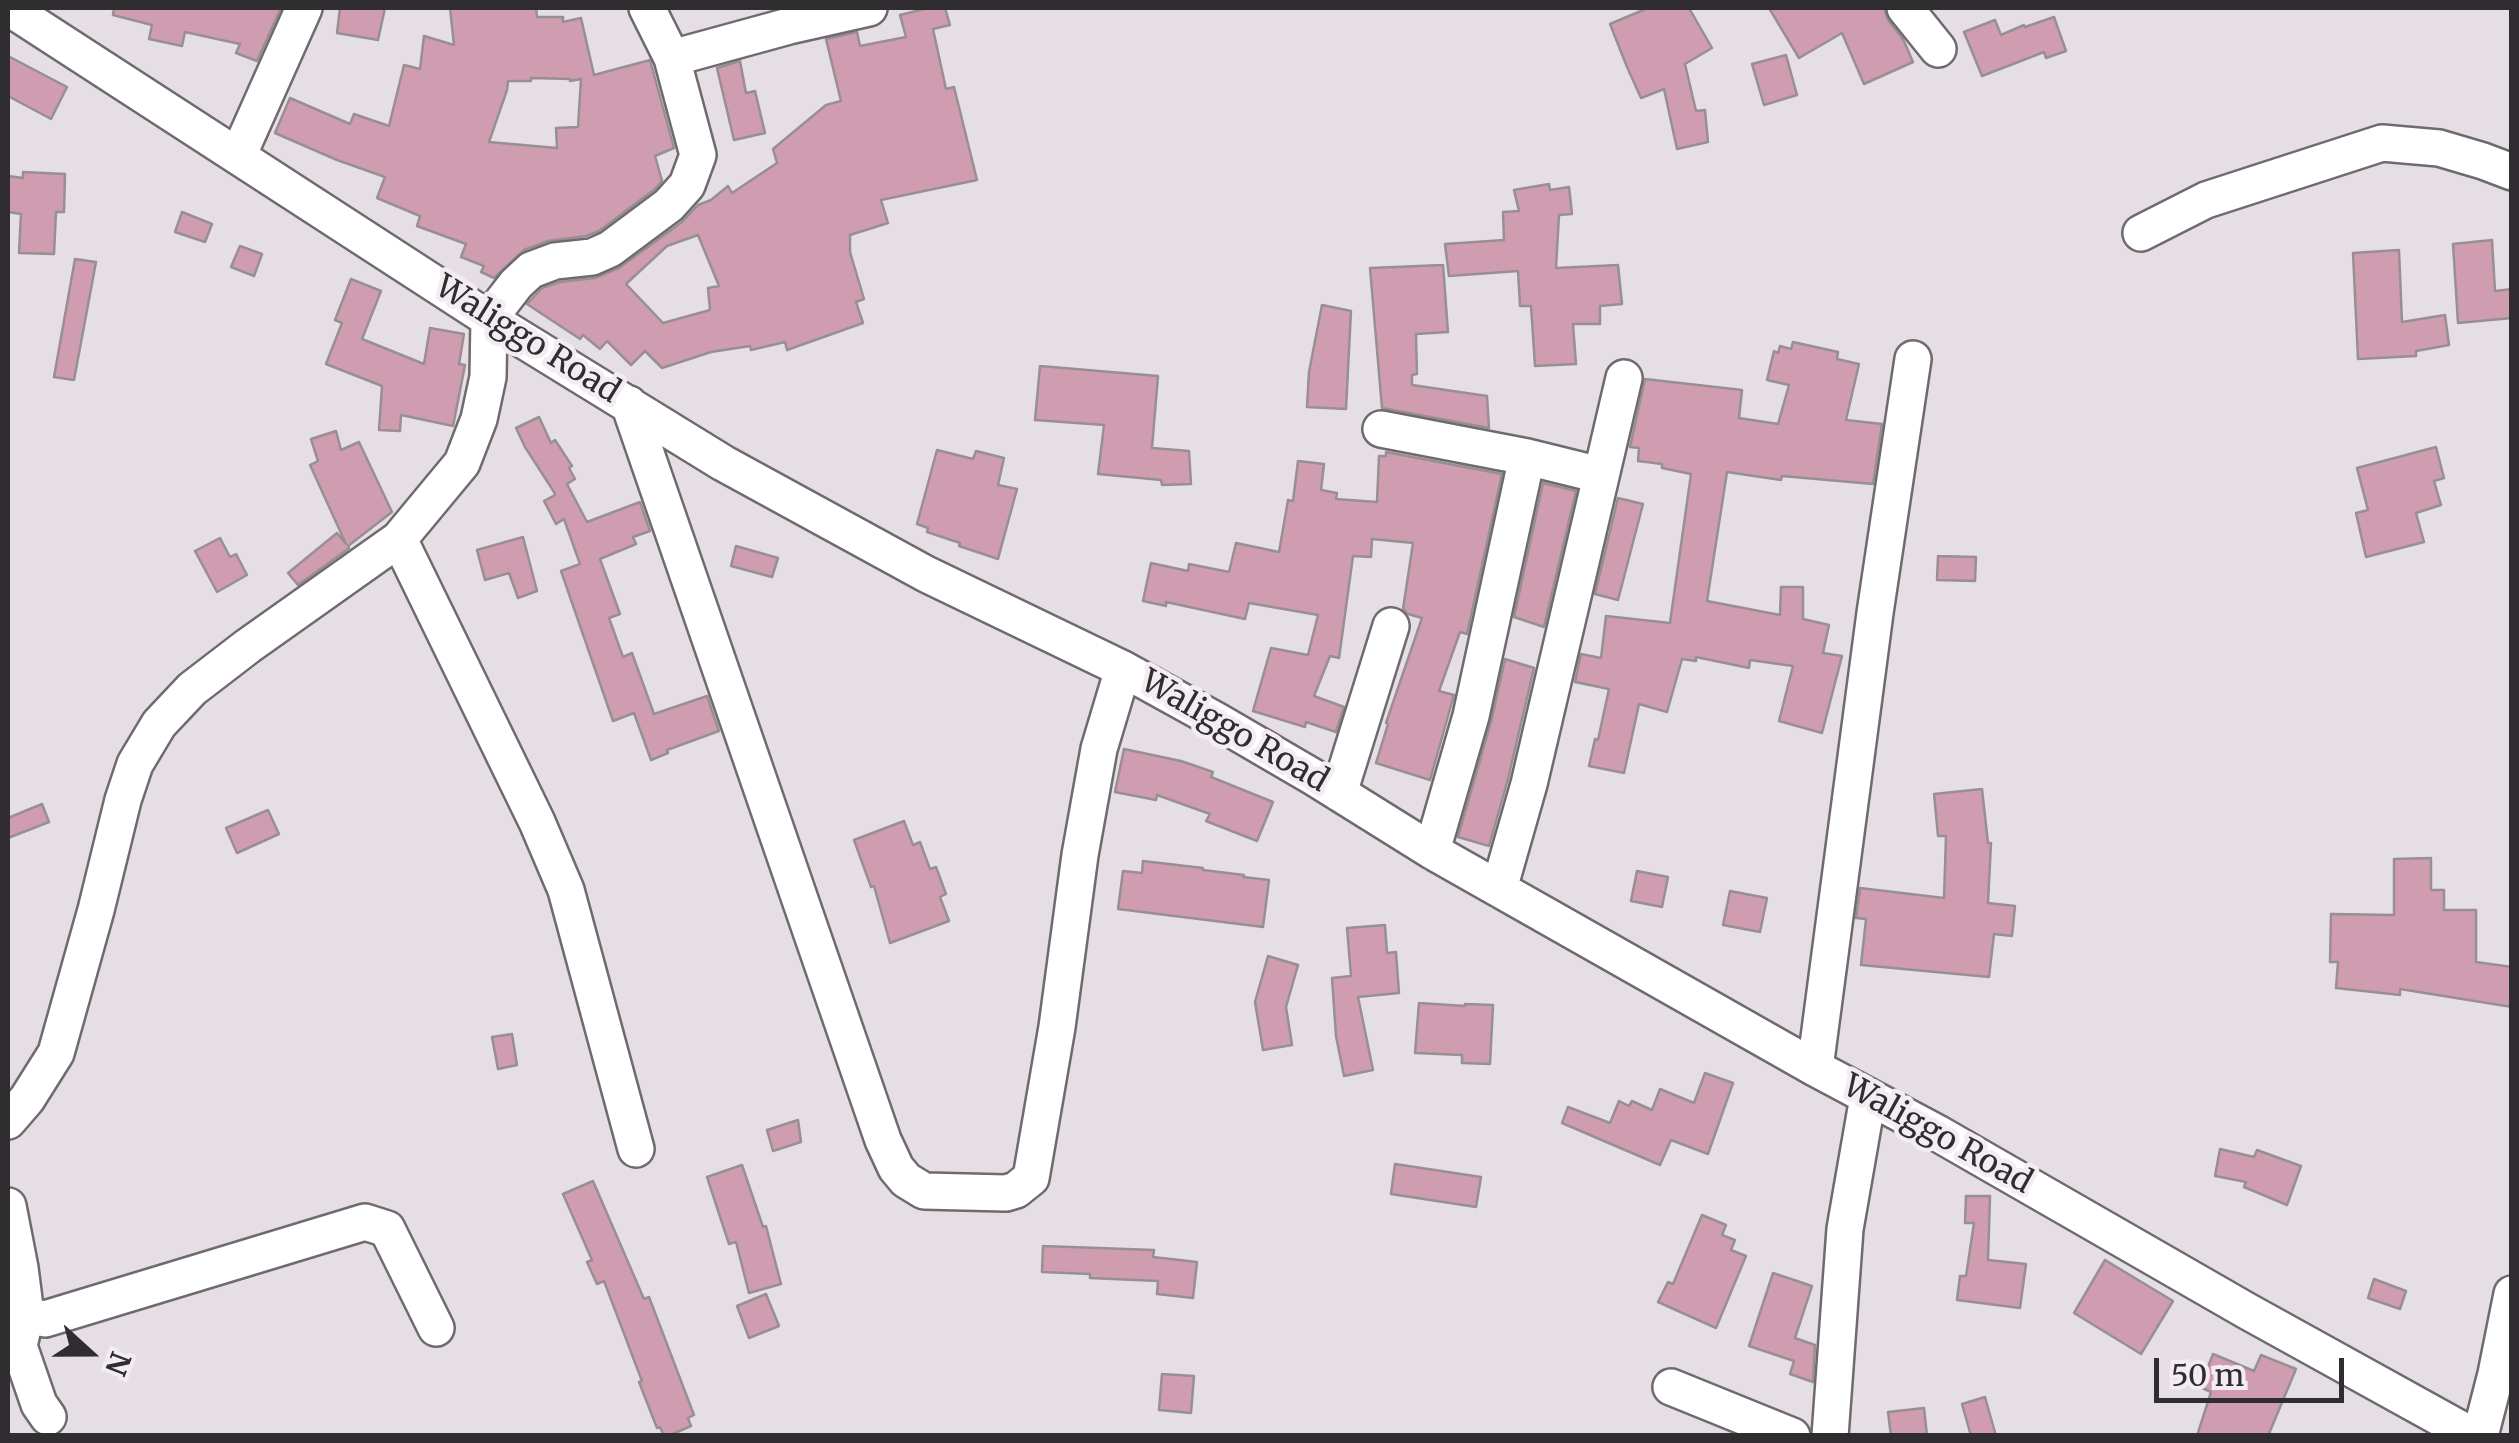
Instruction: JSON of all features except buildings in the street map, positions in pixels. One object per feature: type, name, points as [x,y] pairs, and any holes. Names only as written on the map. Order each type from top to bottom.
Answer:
[{"type":"street","name":"Waliggo Road","points":[[9,8],[489,319],[724,463],[926,574],[1124,669],[1432,851],[2467,1434]]},
{"type":"street","points":[[238,156],[304,8]]},
{"type":"street","points":[[8,1121],[28,1099],[56,1052],[123,800],[135,764],[159,724],[192,689],[398,538],[462,463],[479,420],[488,377],[489,319],[516,284],[531,270],[555,260],[592,257],[610,249],[669,205],[687,185],[698,154],[672,58],[647,8]]},
{"type":"street","points":[[672,58],[869,8]]},
{"type":"street","points":[[1905,8],[1938,49]]},
{"type":"street","points":[[2141,233],[2206,200],[2382,143],[2439,148],[2512,172]]},
{"type":"street","points":[[1815,1068],[1872,633],[1914,359]]},
{"type":"street","points":[[1499,889],[1529,784],[1624,378]]},
{"type":"street","points":[[629,404],[883,1140],[896,1168],[924,1191],[1006,1193],[1032,1178],[1098,748],[1124,669]]},
{"type":"street","points":[[1381,430],[1528,457],[1600,475]]},
{"type":"street","points":[[1432,851],[1471,716],[1528,457]]},
{"type":"street","points":[[398,538],[538,822],[566,890],[636,1149]]},
{"type":"street","points":[[1339,793],[1390,626]]},
{"type":"street","points":[[1830,1436],[1845,1229],[1868,1097]]},
{"type":"street","points":[[8,1206],[26,1315],[19,1346],[39,1404],[48,1416]]},
{"type":"street","points":[[26,1315],[45,1319],[365,1222],[387,1229],[436,1328]]},
{"type":"street","points":[[2467,1434],[2496,1374],[2512,1294]]},
{"type":"street","points":[[1671,1387],[1792,1436]]}]
